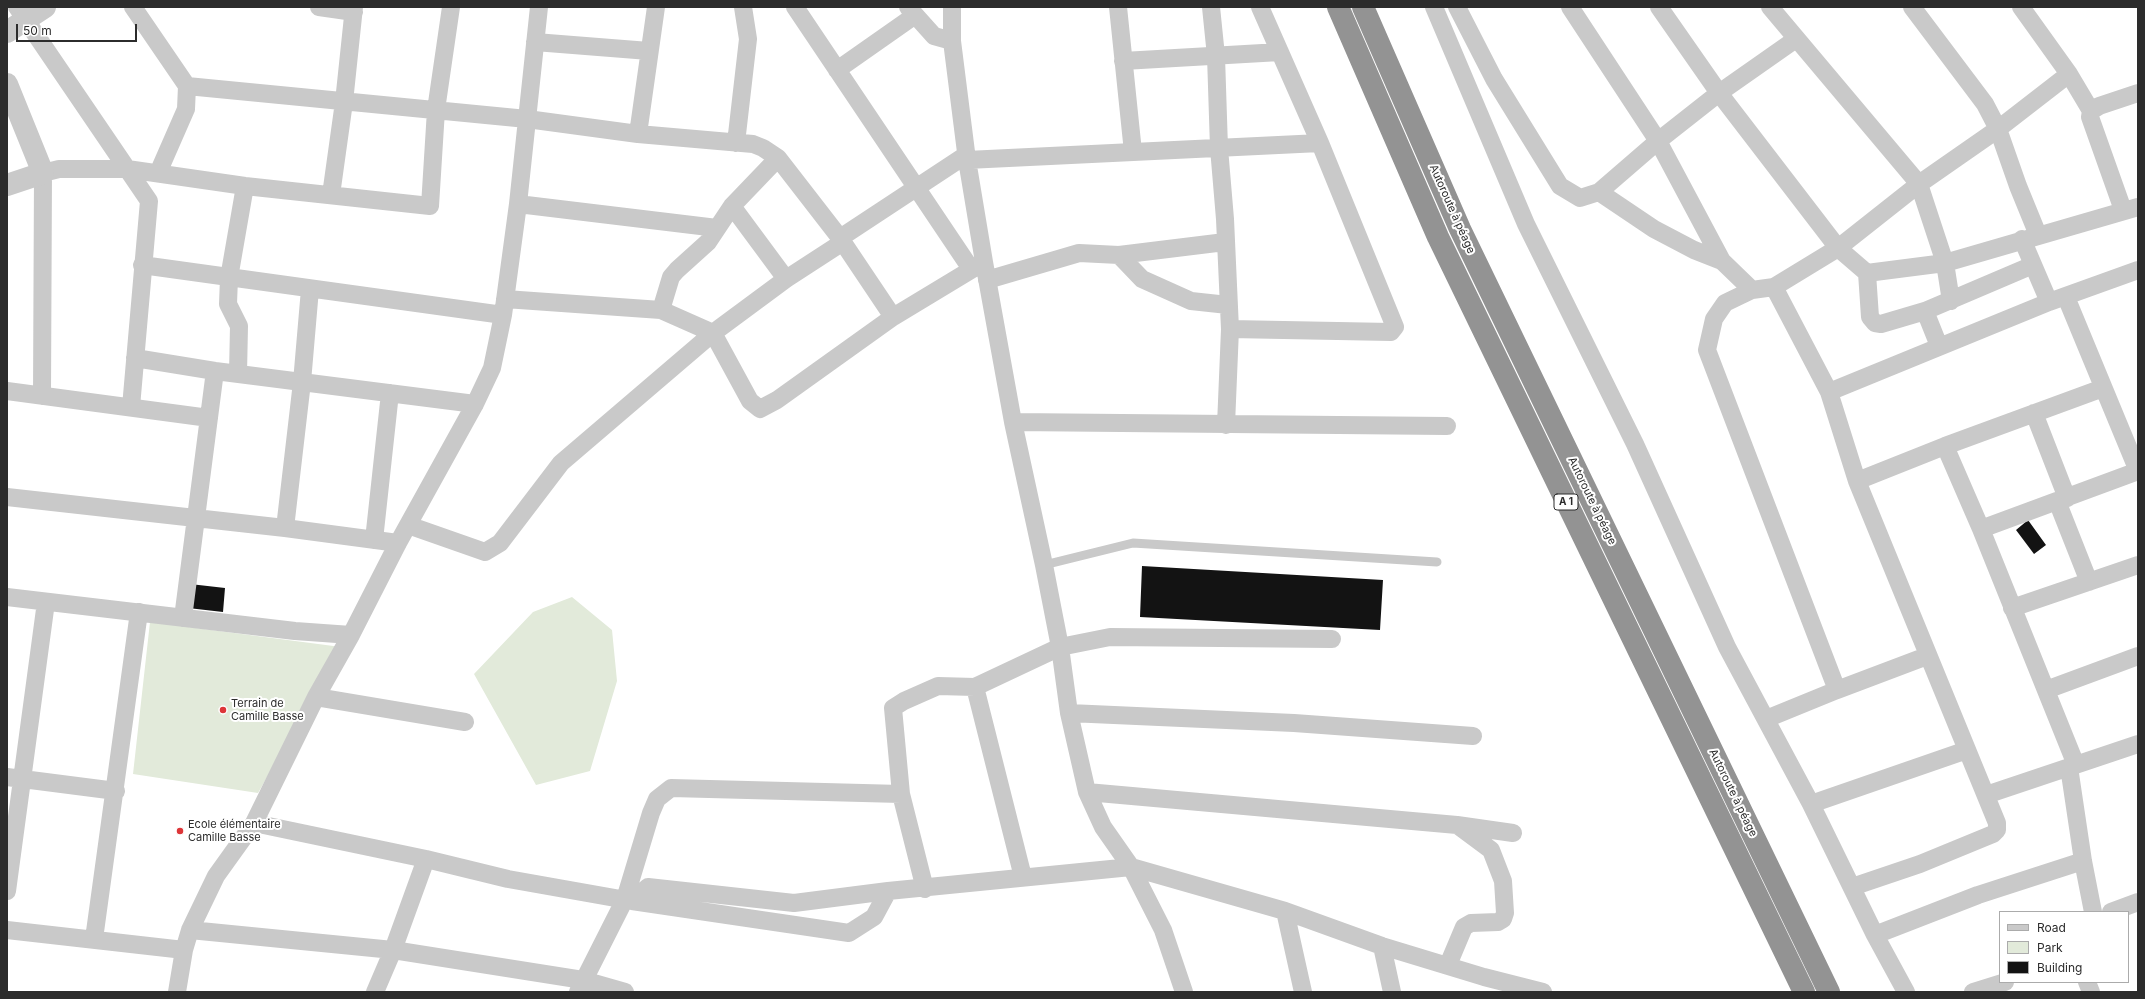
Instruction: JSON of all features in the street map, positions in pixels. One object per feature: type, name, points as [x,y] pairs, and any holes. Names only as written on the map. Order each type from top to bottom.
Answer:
[{"type":"highway","name":"A 1","points":[[1338,7],[1438,237],[1804,992]]},
{"type":"highway","name":"Autoroute à péage","points":[[1363,7],[1460,229],[1829,992]]},
{"type":"street","points":[[7,32],[21,13],[45,7]]},
{"type":"street","points":[[133,7],[187,86],[186,109],[158,174]]},
{"type":"street","points":[[319,7],[354,9],[344,102],[331,195]]},
{"type":"street","points":[[7,185],[59,169],[127,170],[245,186],[430,206],[436,110],[451,7]]},
{"type":"street","points":[[177,992],[184,950],[190,930],[216,876],[254,823],[316,697],[351,636],[398,543],[475,404],[492,368],[504,307],[518,204],[539,7]]},
{"type":"street","points":[[638,134],[656,7]]},
{"type":"street","points":[[736,143],[748,39],[743,7]]},
{"type":"street","points":[[795,7],[916,187],[981,270]]},
{"type":"street","points":[[952,7],[952,41],[981,270],[1044,565],[1060,647],[1069,713],[1087,792],[1104,827],[1131,867],[1162,930],[1184,992]]},
{"type":"street","points":[[1118,7],[1133,152]]},
{"type":"street","points":[[1211,7],[1216,56],[1219,148],[1230,329],[1226,425]]},
{"type":"street","points":[[1230,329],[1391,332],[1394,331],[1395,328],[1320,143],[1260,7]]},
{"type":"street","points":[[1434,7],[1526,224],[1635,444],[1727,647],[1811,804],[1875,936],[1906,992]]},
{"type":"street","points":[[1457,7],[1494,79],[1560,186],[1580,198],[1599,192],[1658,141],[1719,94],[1796,39]]},
{"type":"street","points":[[1658,7],[1719,94],[1838,248],[1866,273],[1870,317],[1875,323],[1881,324],[1925,311],[2033,265]]},
{"type":"street","points":[[1770,7],[1919,184],[1945,263],[1951,301]]},
{"type":"street","points":[[1912,7],[1985,104],[1998,129],[2018,186],[2030,237],[2033,265],[2058,300],[2103,388],[2138,471],[1981,529]]},
{"type":"street","points":[[1866,273],[1945,263],[2030,237],[2133,211],[2090,117],[2091,111],[2070,74],[2021,7]]},
{"type":"street","points":[[1571,8],[1658,141],[1722,261],[1752,290]]},
{"type":"street","points":[[837,70],[911,12],[934,36],[952,41]]},
{"type":"street","points":[[21,13],[149,201],[142,266],[131,407]]},
{"type":"street","points":[[535,42],[649,52]]},
{"type":"street","points":[[1123,61],[1280,52]]},
{"type":"street","points":[[1837,690],[1707,350],[1714,319],[1725,303],[1752,290],[1774,287],[1838,248],[1919,184],[1998,129],[2070,74]]},
{"type":"street","points":[[7,84],[42,173],[42,396]]},
{"type":"street","points":[[187,86],[527,119],[638,134],[753,144],[763,148],[778,158],[841,240],[893,317]]},
{"type":"street","points":[[2091,111],[2098,106],[2138,93]]},
{"type":"street","points":[[408,525],[485,552],[500,543],[561,463],[713,333],[786,279],[916,187],[966,158],[1320,143]]},
{"type":"street","points":[[661,310],[672,277],[677,270],[708,242],[732,206],[778,158]]},
{"type":"street","points":[[238,374],[239,326],[228,304],[229,278],[245,186]]},
{"type":"street","points":[[1599,192],[1654,229],[1694,250],[1722,261]]},
{"type":"street","points":[[518,204],[717,228]]},
{"type":"street","points":[[732,206],[786,279]]},
{"type":"street","points":[[142,266],[310,289],[504,307],[661,310],[713,333],[750,401],[760,408],[777,400],[893,317],[981,270],[1079,253],[1119,254],[1225,242]]},
{"type":"street","points":[[1119,254],[1142,279],[1191,301],[1228,305]]},
{"type":"street","points":[[1829,392],[1939,346],[2138,270]]},
{"type":"street","points":[[1774,287],[1829,392],[1857,481],[1927,656],[1986,794],[1997,824],[1997,830],[1992,834],[1920,864],[1852,887]]},
{"type":"street","points":[[284,528],[302,382],[310,289]]},
{"type":"street","points":[[1925,311],[1939,346]]},
{"type":"street","points":[[135,358],[215,371],[475,404]]},
{"type":"street","points":[[183,618],[215,371]]},
{"type":"street","points":[[1857,481],[2034,412],[2103,388]]},
{"type":"street","points":[[7,391],[209,418]]},
{"type":"street","points":[[374,540],[390,393]]},
{"type":"street","points":[[2034,412],[2089,582]]},
{"type":"street","points":[[1013,422],[1447,426]]},
{"type":"street","points":[[1945,446],[1981,529],[2046,690],[2072,766],[2083,861],[2093,911]]},
{"type":"street","points":[[7,497],[284,528],[398,543]]},
{"type":"street","points":[[2012,608],[2138,565]]},
{"type":"street","points":[[7,597],[351,636]]},
{"type":"street","points":[[7,891],[14,778],[46,602]]},
{"type":"street","points":[[94,939],[116,791],[139,612]]},
{"type":"street","points":[[925,889],[901,794],[893,708],[920,693],[938,686],[976,687],[1060,647],[1110,636],[1332,639]]},
{"type":"street","points":[[1766,719],[1927,656]]},
{"type":"street","points":[[2046,690],[2138,656]]},
{"type":"street","points":[[976,687],[1023,878]]},
{"type":"street","points":[[316,697],[465,722]]},
{"type":"street","points":[[1069,713],[1173,719],[1294,723],[1473,736]]},
{"type":"street","points":[[1986,794],[2138,744]]},
{"type":"street","points":[[1811,804],[1967,750]]},
{"type":"street","points":[[14,778],[116,791]]},
{"type":"street","points":[[587,987],[628,900],[651,813],[657,799],[671,788],[901,794]]},
{"type":"street","points":[[1087,792],[1457,825],[1513,833]]},
{"type":"street","points":[[254,823],[426,859],[508,880],[628,900],[849,933],[874,917],[888,891]]},
{"type":"street","points":[[1448,966],[1464,927],[1471,923],[1498,922],[1503,919],[1505,913],[1503,881],[1491,850],[1457,825]]},
{"type":"street","points":[[375,992],[393,950],[426,859]]},
{"type":"street","points":[[1875,936],[1978,895],[2083,861]]},
{"type":"street","points":[[628,900],[648,887],[794,903],[888,891],[925,889],[1131,867],[1285,911],[1382,946],[1448,966],[1486,985],[1543,992]]},
{"type":"street","points":[[2113,911],[2138,902]]},
{"type":"street","points":[[1285,911],[1303,992]]},
{"type":"street","points":[[7,930],[184,950]]},
{"type":"street","points":[[190,930],[393,950],[587,987],[625,992]]},
{"type":"street","points":[[1382,946],[1392,992]]},
{"type":"street","points":[[1973,992],[2002,983]]},
{"type":"lane","points":[[1044,565],[1133,543],[1437,562]]},
{"type":"green space","points":[[572,597],[612,630],[617,681],[590,771],[536,785],[474,674],[533,612]]},
{"type":"green space","name":"Terrain de Camille Basse","points":[[150,622],[341,647],[258,793],[133,774]]},
{"type":"building","points":[[2028,520],[2046,545],[2034,554],[2016,530]]},
{"type":"building","points":[[1142,566],[1383,580],[1380,630],[1140,617]]},
{"type":"building","points":[[190,584],[225,588],[223,612],[188,608]]},
{"type":"place","name":"Terrain de Camille Basse","points":[[223,710]]},
{"type":"place","name":"Ecole élémentaire Camille Basse","points":[[180,831]]}]
